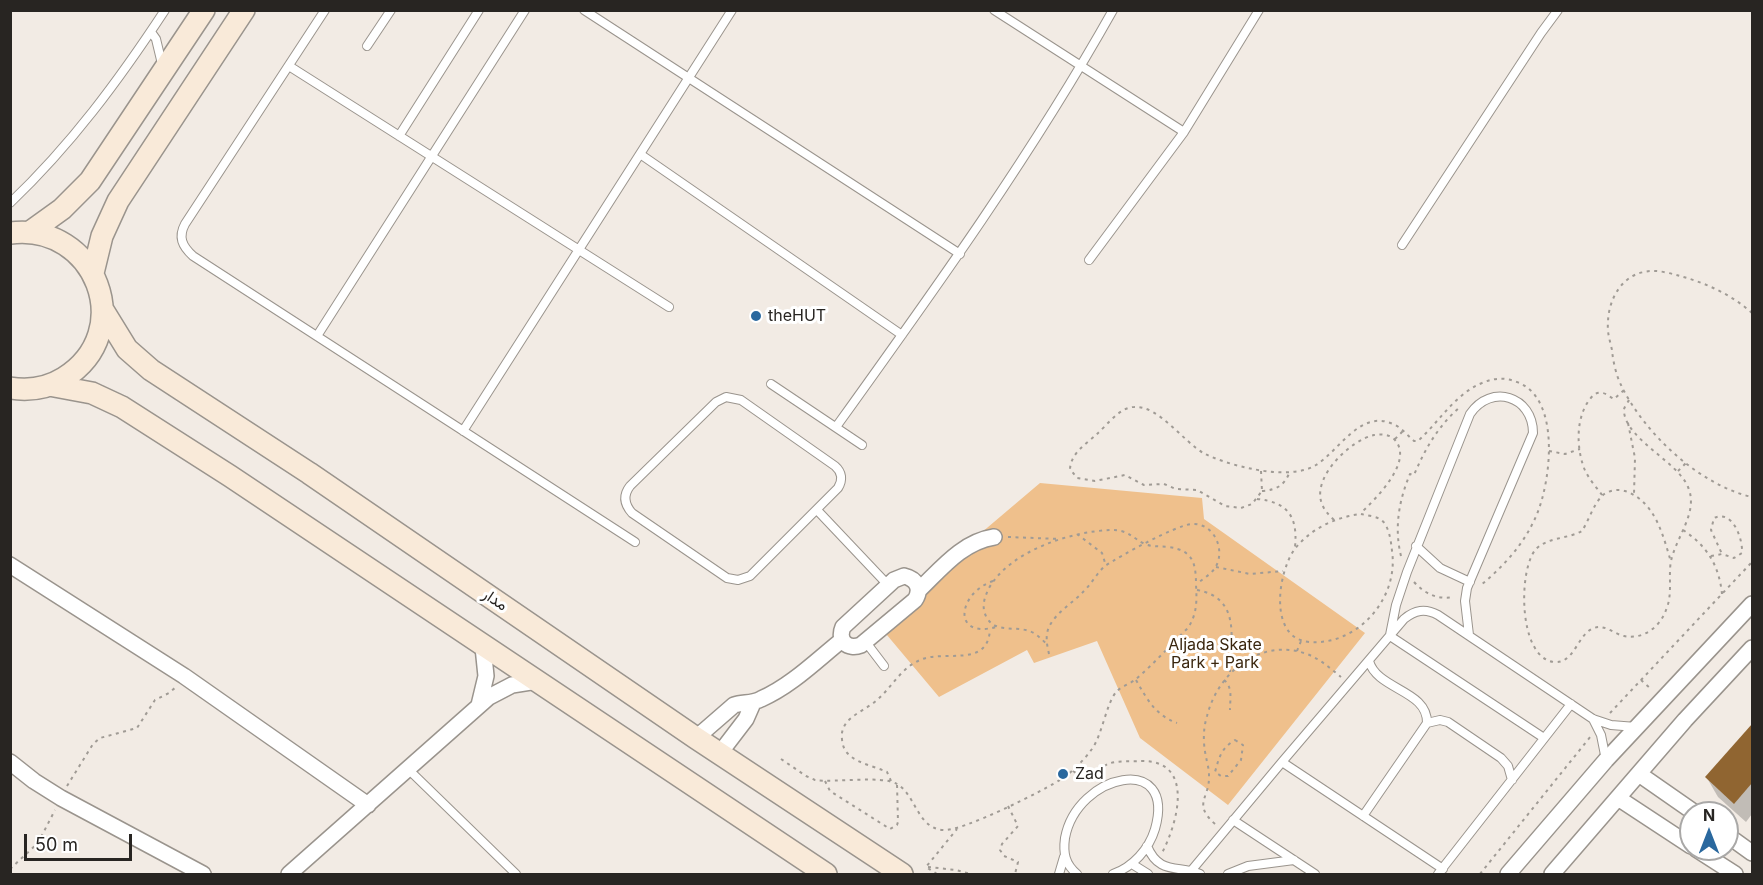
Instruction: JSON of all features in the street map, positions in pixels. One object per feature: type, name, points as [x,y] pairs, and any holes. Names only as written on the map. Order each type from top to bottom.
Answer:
[{"type":"street","points":[[20,233],[62,209],[90,181],[204,10]]},
{"type":"street","points":[[93,273],[102,236],[122,192],[244,10]]},
{"type":"street","points":[[13,390],[49,385],[70,374],[88,356],[99,334],[103,310],[100,291],[93,273],[77,253],[67,245],[43,234],[20,233]]},
{"type":"street","name":"مدار","points":[[103,310],[127,349],[151,370],[309,473],[696,738],[902,874]]},
{"type":"street","points":[[49,385],[76,388],[122,407],[239,482],[826,874]]},
{"type":"street","points":[[919,590],[963,549],[972,543],[994,537]]},
{"type":"street","points":[[10,565],[184,676],[368,805]]},
{"type":"street","points":[[696,738],[734,705],[753,703],[783,687],[842,640],[843,627],[898,577],[904,576],[914,580],[919,590],[918,596],[911,604],[865,641],[852,647],[842,640]]},
{"type":"street","points":[[1508,874],[1606,760],[1752,604]]},
{"type":"street","points":[[479,705],[486,676],[483,647]]},
{"type":"street","points":[[1552,874],[1685,720],[1752,648]]},
{"type":"street","points":[[289,874],[479,705],[501,690],[537,681]]},
{"type":"street","points":[[720,753],[746,718],[753,703]]},
{"type":"street","points":[[10,762],[61,798],[202,874]]},
{"type":"street","points":[[1638,774],[1679,802]]},
{"type":"street","points":[[1618,798],[1679,838]]},
{"type":"street","points":[[1739,844],[1752,853]]},
{"type":"street","points":[[1720,869],[1735,874]]},
{"type":"lane","points":[[10,203],[75,135],[118,80],[165,10]]},
{"type":"lane","points":[[325,10],[185,224],[181,237],[183,246],[193,256],[635,542]]},
{"type":"lane","points":[[367,46],[391,10]]},
{"type":"lane","points":[[399,136],[479,10]]},
{"type":"lane","points":[[317,336],[525,10]]},
{"type":"lane","points":[[584,10],[960,255]]},
{"type":"lane","points":[[463,431],[732,10]]},
{"type":"lane","points":[[994,10],[1184,132]]},
{"type":"lane","points":[[836,427],[960,255],[1082,67],[1113,10]]},
{"type":"lane","points":[[1089,260],[1184,132],[1259,10]]},
{"type":"lane","points":[[1402,245],[1558,10]]},
{"type":"lane","points":[[151,32],[156,39],[164,71]]},
{"type":"lane","points":[[289,66],[669,308]]},
{"type":"lane","points":[[640,154],[902,335]]},
{"type":"lane","points":[[771,384],[862,445]]},
{"type":"lane","points":[[731,397],[741,400],[839,469],[841,484],[817,510],[750,576],[738,580],[727,578],[632,513],[627,508],[625,497],[630,486],[716,402],[731,397]]},
{"type":"lane","points":[[1390,636],[1396,605],[1416,546],[1474,408],[1492,397],[1507,397],[1520,403],[1532,420],[1533,433],[1466,594],[1469,635]]},
{"type":"lane","points":[[817,510],[888,585]]},
{"type":"lane","points":[[1416,546],[1440,568],[1470,582]]},
{"type":"lane","points":[[1191,872],[1390,636],[1410,614],[1424,610],[1438,615],[1593,719],[1600,725],[1606,760]]},
{"type":"lane","points":[[1390,636],[1544,738]]},
{"type":"lane","points":[[865,641],[884,666]]},
{"type":"lane","points":[[1363,816],[1427,723],[1426,713],[1421,705],[1377,676],[1369,661]]},
{"type":"lane","points":[[1282,762],[1441,872],[1571,704]]},
{"type":"lane","points":[[1427,723],[1440,720],[1448,722],[1505,762],[1512,780]]},
{"type":"lane","points":[[1600,725],[1637,726]]},
{"type":"lane","points":[[408,769],[516,874]]},
{"type":"lane","points":[[1059,874],[1064,857],[1066,836],[1079,806],[1095,792],[1114,782],[1124,779],[1138,780],[1150,787],[1157,799],[1157,821],[1147,846],[1132,864],[1113,874]]},
{"type":"lane","points":[[1233,820],[1315,874]]},
{"type":"lane","points":[[1147,846],[1153,857],[1162,865],[1200,874]]},
{"type":"lane","points":[[1064,857],[1067,864],[1077,874]]},
{"type":"lane","points":[[1228,874],[1248,866],[1294,860]]},
{"type":"lane","points":[[1132,864],[1148,874]]},
{"type":"path","points":[[1752,313],[1724,293],[1695,280],[1666,272],[1643,272],[1623,283],[1611,301],[1607,324],[1613,361],[1624,390],[1629,400],[1662,441],[1686,463],[1721,485],[1752,497]]},
{"type":"path","points":[[1261,471],[1262,491],[1257,499],[1247,507],[1233,508],[1216,502],[1197,490],[1176,489],[1164,484],[1144,485],[1125,475],[1086,480],[1077,478],[1072,473],[1071,463],[1074,455],[1117,416],[1125,409],[1133,407],[1155,413],[1193,446],[1225,462],[1261,471],[1305,469],[1316,465],[1339,443],[1363,425],[1373,422],[1390,422],[1414,441],[1418,441],[1467,391],[1495,378],[1508,378],[1520,382],[1539,399],[1547,425],[1548,472],[1543,496],[1526,535],[1497,572],[1466,594],[1450,598],[1435,596],[1421,590],[1407,572],[1402,560],[1398,534],[1400,508],[1405,484],[1410,474],[1414,475],[1431,440],[1450,416],[1464,404]]},
{"type":"path","points":[[1602,495],[1584,467],[1580,449],[1579,424],[1587,402],[1598,392],[1614,399],[1624,390]]},
{"type":"path","points":[[1629,400],[1624,413],[1634,431],[1678,471],[1688,485],[1691,495],[1691,508],[1671,562]]},
{"type":"path","points":[[1627,420],[1635,458],[1634,494]]},
{"type":"path","points":[[1395,440],[1403,431]]},
{"type":"path","points":[[1334,520],[1325,512],[1320,495],[1321,485],[1334,463],[1347,450],[1364,438],[1382,434],[1395,440],[1399,446],[1398,466],[1384,489],[1360,514]]},
{"type":"path","points":[[1549,450],[1564,454],[1580,449]]},
{"type":"path","points":[[1678,471],[1686,463]]},
{"type":"path","points":[[1262,491],[1280,487],[1287,480],[1290,471]]},
{"type":"path","points":[[1621,490],[1634,494],[1648,506],[1656,518],[1671,562],[1671,592],[1667,609],[1660,622],[1650,631],[1638,636],[1623,636],[1602,627],[1593,628],[1569,657],[1553,662],[1545,659],[1531,642],[1526,627],[1525,588],[1532,555],[1544,543],[1582,531],[1602,495],[1610,491],[1621,490]]},
{"type":"path","points":[[1257,499],[1270,500],[1281,505],[1290,514],[1296,525],[1295,549]]},
{"type":"path","points":[[1360,514],[1375,516],[1384,523],[1391,541],[1394,559],[1392,578],[1377,611],[1364,624],[1348,634],[1330,640],[1300,641],[1292,635],[1284,623],[1281,611],[1283,571],[1295,549],[1320,528],[1334,520],[1360,514]]},
{"type":"path","points":[[1711,556],[1722,554],[1729,558],[1739,556],[1742,547],[1732,522],[1724,516],[1718,516],[1714,518],[1711,530],[1722,554]]},
{"type":"path","points":[[1049,654],[1048,632],[1053,620],[1106,566],[1145,544],[1193,524],[1201,525],[1209,530],[1219,544],[1220,552],[1216,567],[1196,584]]},
{"type":"path","points":[[1683,530],[1696,538],[1711,556],[1720,578],[1722,594]]},
{"type":"path","points":[[781,759],[806,776],[825,781],[891,781],[897,784],[927,824],[941,830],[965,826],[1062,778],[1083,760],[1099,736],[1113,697],[1123,686],[1136,680],[1188,628],[1197,608],[1196,568],[1190,556],[1177,549],[1145,544],[1135,536],[1120,531],[1077,534],[1016,560],[993,581],[984,604],[987,618],[997,627]]},
{"type":"path","points":[[1077,534],[1102,553],[1106,566]]},
{"type":"path","points":[[994,537],[1061,539]]},
{"type":"path","points":[[1480,874],[1600,725],[1752,562]]},
{"type":"path","points":[[1216,567],[1250,574],[1283,571]]},
{"type":"path","points":[[993,581],[973,594],[964,609],[965,620],[972,627],[1030,631],[1047,644]]},
{"type":"path","points":[[1197,590],[1216,596],[1227,609],[1231,627],[1230,672]]},
{"type":"path","points":[[891,781],[887,772],[848,755],[844,749],[842,736],[846,723],[876,702],[900,674],[914,662],[940,654],[969,656],[975,654],[988,641],[990,629]]},
{"type":"path","points":[[1297,651],[1300,641]]},
{"type":"path","points":[[1224,832],[1205,815],[1203,809],[1209,775],[1204,747],[1205,726],[1211,703],[1230,672],[1258,654],[1280,650],[1297,651],[1323,662],[1350,684]]},
{"type":"path","points":[[10,869],[38,843],[93,744],[100,738],[137,728],[155,700],[169,693],[184,676]]},
{"type":"path","points":[[1136,680],[1153,708],[1160,715],[1177,723]]},
{"type":"path","points":[[1224,680],[1230,686],[1230,710]]},
{"type":"path","points":[[1209,775],[1215,772],[1219,756],[1226,747],[1235,740],[1241,742],[1243,754],[1233,771],[1224,777],[1215,772]]},
{"type":"path","points":[[825,781],[830,791],[890,829],[898,822],[897,784]]},
{"type":"path","points":[[1008,806],[1018,826],[1002,844],[1000,850],[1004,856],[1018,862],[1015,874]]},
{"type":"path","points":[[926,867],[957,829]]},
{"type":"path","points":[[926,867],[936,874]]},
{"type":"path","points":[[926,867],[971,874]]},
{"type":"green space","name":"Aljada Skate Park + Park","points":[[1040,483],[1202,498],[1204,519],[1365,633],[1228,805],[1140,738],[1097,641],[1034,663],[1027,650],[939,697],[876,622]]},
{"type":"building","points":[[1752,724],[1752,783],[1737,801],[1731,801],[1705,777]]},
{"type":"place","name":"theHUT","points":[[756,316]]},
{"type":"place","name":"Zad","points":[[1063,774]]}]
